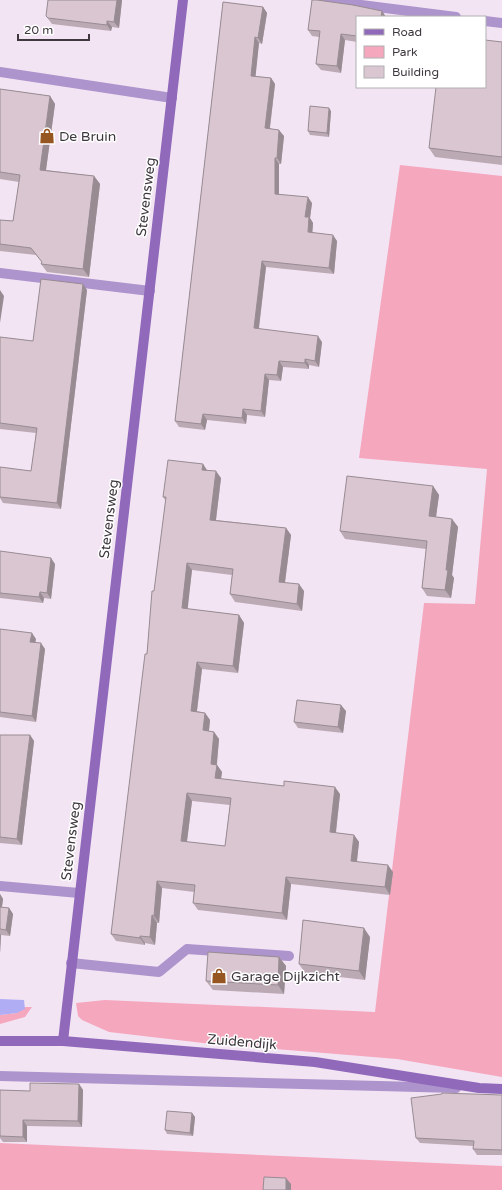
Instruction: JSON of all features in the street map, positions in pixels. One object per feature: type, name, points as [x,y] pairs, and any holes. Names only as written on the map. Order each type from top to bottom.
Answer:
[{"type":"street","name":"Stevensweg","points":[[63,1041],[183,0]]},
{"type":"street","points":[[322,0],[448,16]]},
{"type":"street","points":[[486,21],[502,23]]},
{"type":"street","points":[[0,72],[172,98]]},
{"type":"street","points":[[0,272],[150,291]]},
{"type":"street","points":[[0,886],[79,893]]},
{"type":"street","points":[[71,963],[160,972],[186,949],[289,956]]},
{"type":"street","name":"Zuidendijk","points":[[0,1041],[63,1041],[315,1062],[479,1088]]},
{"type":"street","name":"Zuidendijk","points":[[0,1076],[502,1089]]},
{"type":"green space","points":[[400,165],[502,176],[502,1077],[397,1059],[203,1043],[109,1032],[82,1020],[78,1016],[76,1003],[105,1000],[375,1012],[424,603],[475,604],[487,469],[359,458]]},
{"type":"green space","points":[[24,1007],[32,1007],[25,1017],[0,1024],[0,1015],[17,1013]]},
{"type":"green space","points":[[0,1143],[502,1166],[502,1190],[0,1190]]},
{"type":"shaded area","points":[[0,999],[24,1000],[25,1009],[17,1013],[0,1015]]},
{"type":"building","points":[[48,0],[117,0],[114,22],[107,21],[107,25],[48,18],[46,16]]},
{"type":"building","points":[[312,0],[353,5],[382,11],[381,16],[356,16],[356,36],[341,34],[337,66],[316,64],[320,31],[308,30]]},
{"type":"building","points":[[223,2],[263,7],[258,38],[255,37],[251,76],[271,78],[265,128],[279,130],[277,158],[275,158],[275,194],[308,197],[305,217],[309,217],[308,232],[333,235],[329,268],[262,261],[254,328],[318,336],[315,361],[305,359],[305,363],[279,361],[277,375],[265,374],[261,411],[243,409],[242,418],[203,414],[201,424],[175,421]]},
{"type":"building","points":[[486,40],[502,42],[502,157],[429,148],[436,88],[486,88]]},
{"type":"building","points":[[0,89],[50,96],[40,170],[94,176],[83,269],[41,264],[42,262],[31,248],[0,244],[0,220],[13,221],[20,175],[0,172]]},
{"type":"building","points":[[310,106],[329,108],[327,133],[308,131]]},
{"type":"building","points":[[41,279],[83,284],[57,503],[0,497],[0,467],[31,471],[37,428],[0,423],[0,337],[33,341]]},
{"type":"building","points":[[168,460],[203,464],[202,470],[216,471],[210,520],[286,528],[279,582],[299,584],[297,604],[230,594],[233,569],[187,563],[182,608],[239,615],[233,666],[197,662],[191,711],[205,713],[203,730],[214,732],[211,764],[217,765],[215,778],[284,786],[284,781],[335,787],[330,832],[354,835],[351,861],[388,865],[385,887],[286,877],[282,913],[193,903],[195,885],[157,881],[154,916],[152,915],[150,937],[140,936],[140,938],[111,934],[145,654],[147,654],[152,591],[154,591],[166,497],[163,497]],"holes":[[[187,793],[231,798],[225,846],[181,841]]]},
{"type":"building","points":[[347,476],[433,486],[429,516],[452,519],[445,590],[422,588],[427,541],[340,531]]},
{"type":"building","points":[[0,551],[51,558],[47,593],[40,592],[39,597],[0,593]]},
{"type":"building","points":[[0,629],[32,633],[30,642],[41,643],[32,716],[0,712]]},
{"type":"building","points":[[297,700],[341,705],[338,727],[294,722]]},
{"type":"building","points":[[0,735],[30,735],[17,839],[0,837]]},
{"type":"building","points":[[0,907],[9,908],[6,930],[0,929]]},
{"type":"building","points":[[303,920],[364,928],[359,971],[299,964]]},
{"type":"building","points":[[208,952],[279,957],[278,985],[206,981]]},
{"type":"building","points":[[30,1083],[79,1084],[78,1121],[23,1120],[23,1137],[0,1136],[0,1090],[30,1091]]},
{"type":"building","points":[[442,1093],[502,1095],[502,1150],[473,1149],[474,1141],[416,1138],[411,1098]]},
{"type":"building","points":[[167,1111],[192,1113],[190,1133],[165,1130]]},
{"type":"building","points":[[264,1177],[286,1178],[286,1190],[263,1190]]},
{"type":"place","name":"De Bruin","points":[[47,136]]},
{"type":"place","name":"Garage Dijkzicht","points":[[219,976]]}]
